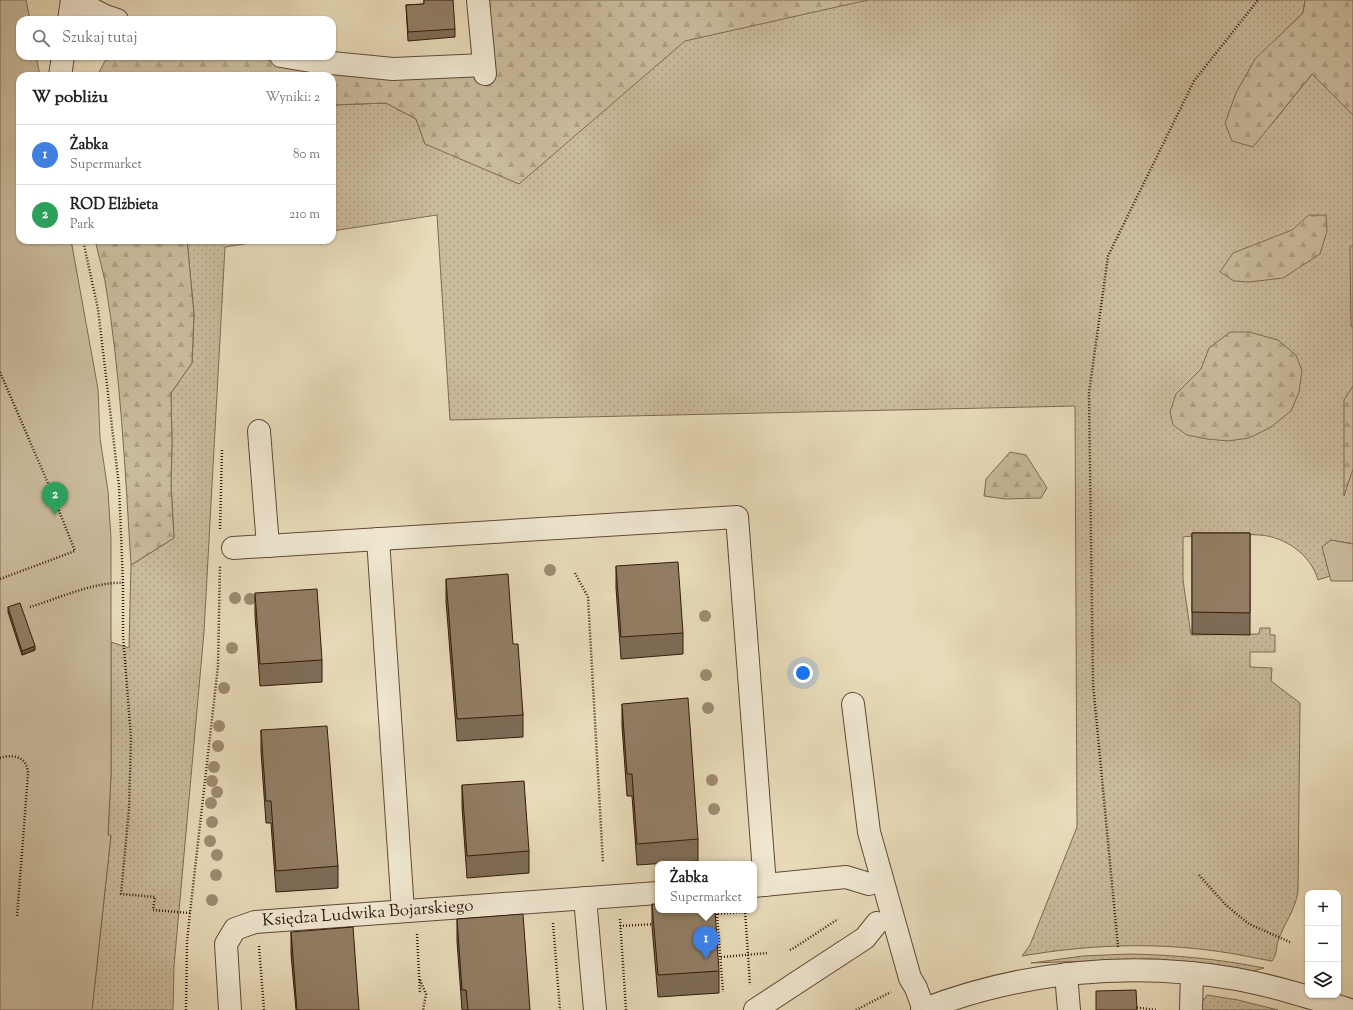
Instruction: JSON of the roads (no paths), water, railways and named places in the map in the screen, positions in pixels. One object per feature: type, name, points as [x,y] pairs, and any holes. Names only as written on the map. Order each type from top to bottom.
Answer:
[{"type":"street","points":[[70,16],[73,0],[105,16]]},
{"type":"street","points":[[305,60],[393,69],[485,70],[478,0]]},
{"type":"street","points":[[61,72],[62,60]]},
{"type":"street","points":[[259,431],[268,546]]},
{"type":"street","points":[[225,549],[737,516],[760,886],[846,877],[869,884]]},
{"type":"street","points":[[378,539],[403,911]]},
{"type":"street","points":[[853,704],[869,832],[910,978],[916,988],[924,1010],[991,988],[1066,974],[1138,970],[1236,979],[1280,989],[1350,1010]]},
{"type":"street","name":"Księdza Ludwika Bojarskiego","points":[[230,1010],[226,944],[235,929],[254,922],[655,893]]},
{"type":"street","points":[[585,898],[595,1010]]},
{"type":"street","points":[[755,1010],[865,938],[877,923]]},
{"type":"street","points":[[1066,974],[1069,1010]]},
{"type":"street","points":[[1191,1010],[1192,974]]},
{"type":"place","name":"ROD Elżbieta","points":[[55,515]]},
{"type":"place","name":"Żabka","points":[[706,959]]}]
